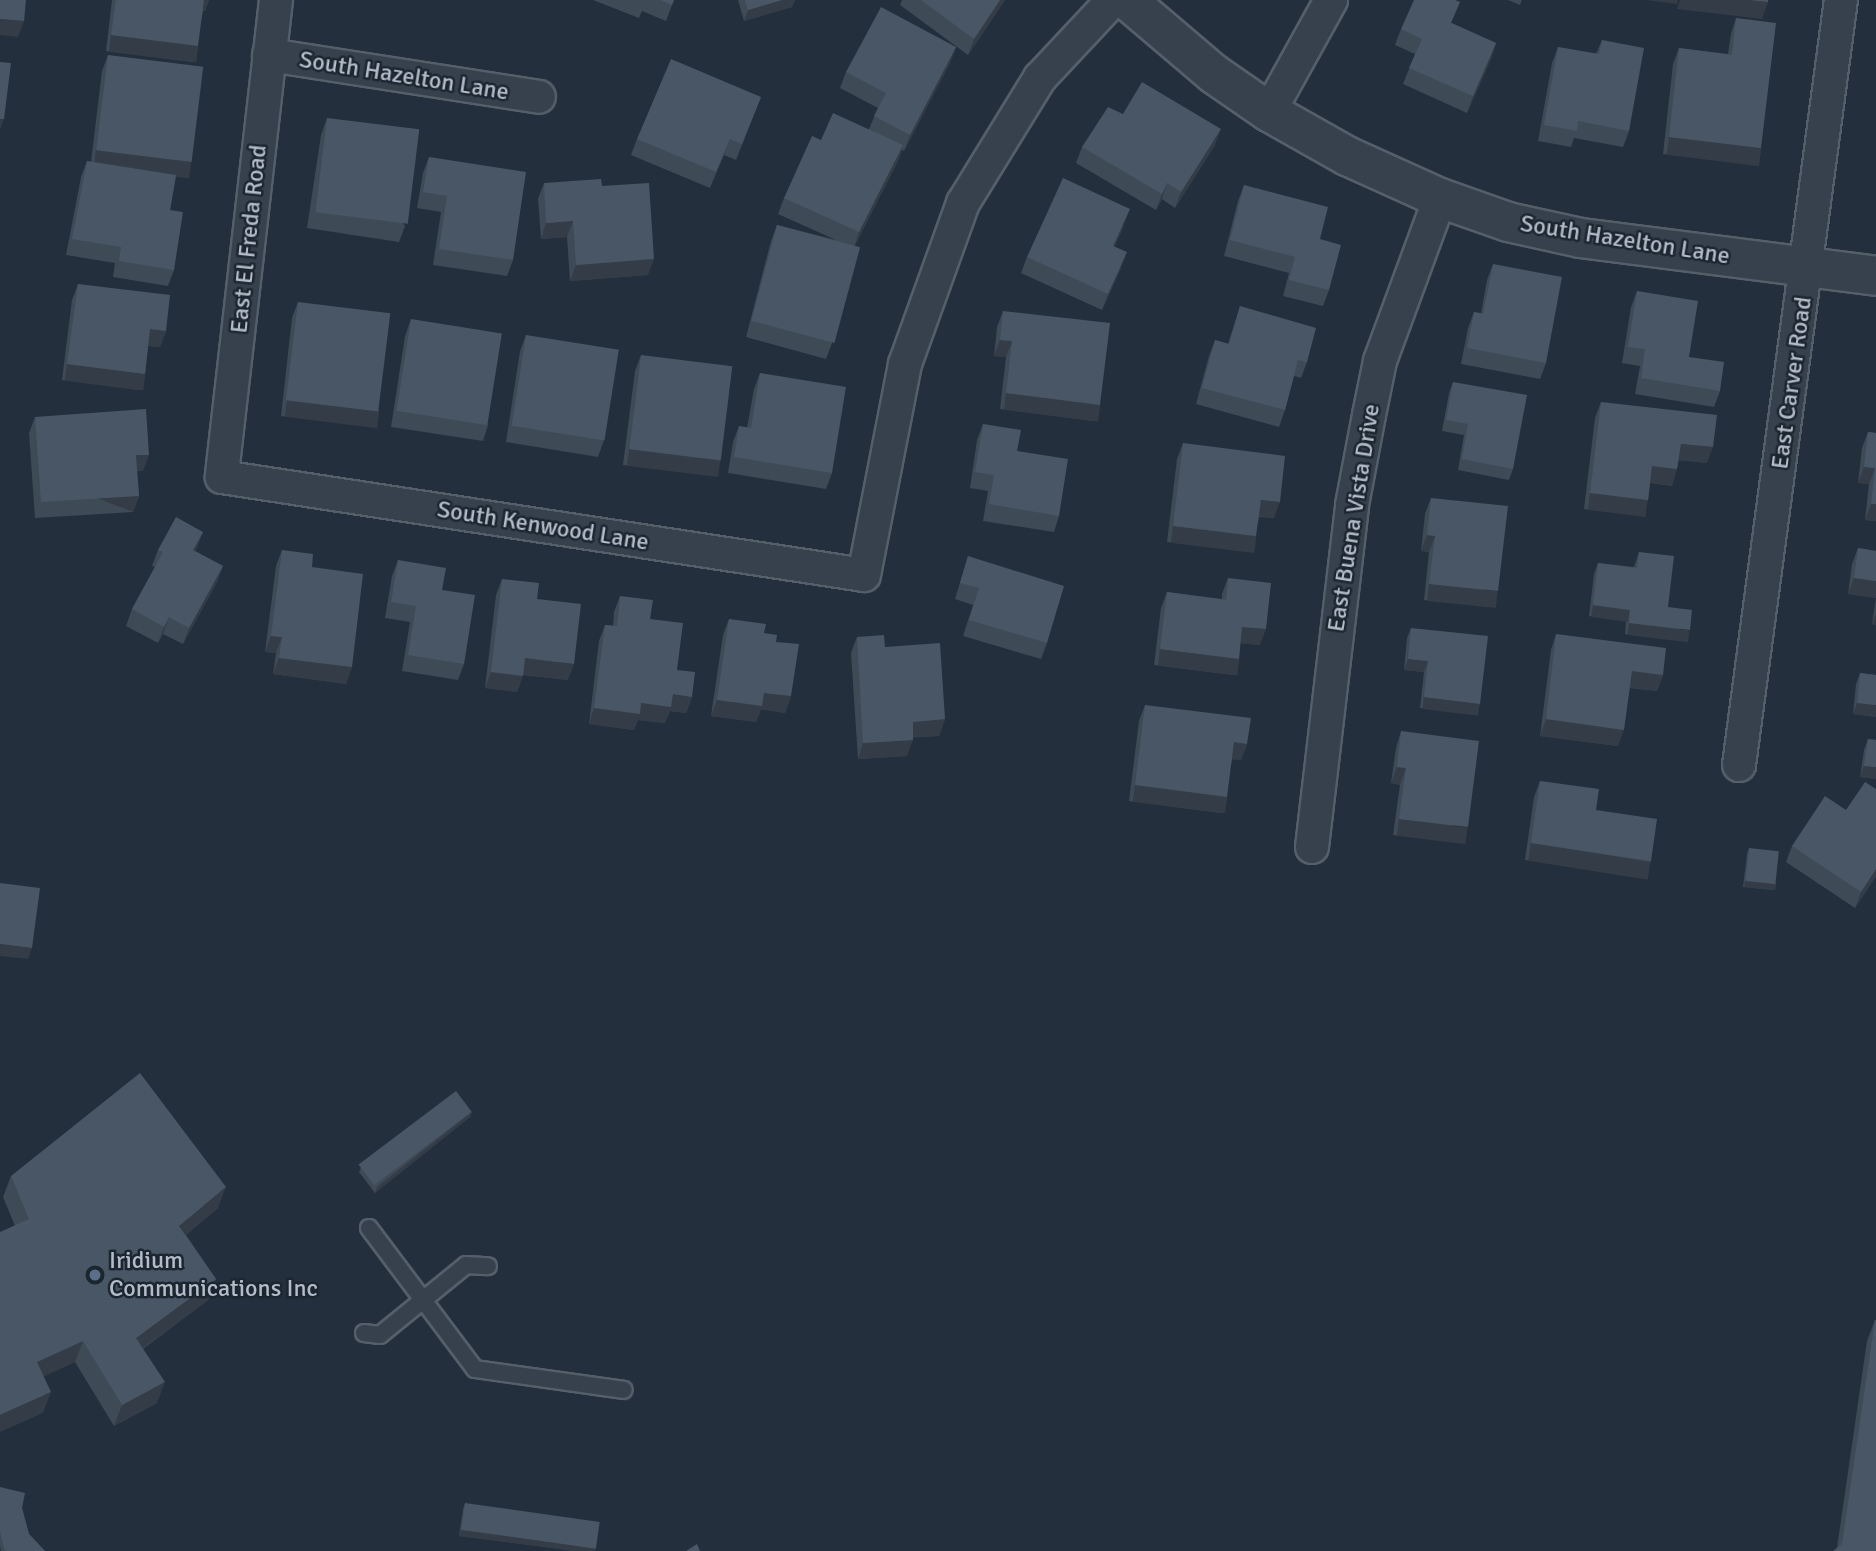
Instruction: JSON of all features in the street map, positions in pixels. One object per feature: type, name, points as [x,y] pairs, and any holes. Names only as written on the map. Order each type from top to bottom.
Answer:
[{"type":"street","name":"East El Freda Road","points":[[222,478],[276,0]]},
{"type":"street","name":"South Kenwood Lane","points":[[222,478],[864,575],[905,364],[963,203],[1041,78],[1113,0]]},
{"type":"street","name":"South Hazelton Lane","points":[[1127,0],[1214,74],[1269,112],[1347,156],[1440,198],[1508,222],[1581,238],[1876,276]]},
{"type":"street","points":[[1269,112],[1331,0]]},
{"type":"street","name":"East Carver Road","points":[[1739,765],[1808,267],[1841,0]]},
{"type":"street","name":"South Hazelton Lane","points":[[269,55],[539,97]]},
{"type":"street","name":"East Buena Vista Drive","points":[[1312,847],[1352,505],[1371,401],[1380,361],[1440,198]]},
{"type":"lane","points":[[369,1228],[475,1369],[624,1390]]},
{"type":"lane","points":[[364,1333],[380,1335],[466,1265],[488,1266]]},
{"type":"building","points":[[0,0],[26,0],[24,21],[0,19]]},
{"type":"building","points":[[116,0],[204,0],[198,46],[111,35]]},
{"type":"building","points":[[660,0],[674,0],[672,5]]},
{"type":"building","points":[[745,0],[782,0],[748,10]]},
{"type":"building","points":[[921,0],[1000,0],[974,39]]},
{"type":"building","points":[[1414,0],[1460,2],[1451,23],[1496,43],[1473,96],[1409,68],[1422,39],[1401,29]]},
{"type":"building","points":[[881,7],[956,47],[910,135],[874,116],[886,93],[846,72]]},
{"type":"building","points":[[1736,18],[1776,23],[1761,148],[1669,137],[1679,48],[1732,55]]},
{"type":"building","points":[[1602,40],[1644,48],[1629,131],[1578,121],[1577,131],[1544,125],[1558,47],[1599,54]]},
{"type":"building","points":[[108,55],[203,67],[192,162],[96,150]]},
{"type":"building","points":[[671,59],[761,97],[742,144],[730,139],[716,172],[637,139]]},
{"type":"building","points":[[0,62],[11,63],[4,119],[0,119]]},
{"type":"building","points":[[1142,82],[1221,129],[1181,192],[1167,183],[1162,194],[1082,147],[1108,107],[1123,114]]},
{"type":"building","points":[[833,113],[903,145],[859,232],[784,198],[812,136],[821,140]]},
{"type":"building","points":[[327,118],[419,129],[408,224],[315,212]]},
{"type":"building","points":[[429,157],[526,172],[513,260],[439,249],[447,196],[423,192]]},
{"type":"building","points":[[87,161],[176,175],[170,210],[183,212],[174,270],[119,261],[121,247],[72,239]]},
{"type":"building","points":[[1063,178],[1130,209],[1113,246],[1127,252],[1108,294],[1027,257]]},
{"type":"building","points":[[601,179],[602,186],[649,183],[654,259],[576,265],[573,221],[546,223],[544,183]]},
{"type":"building","points":[[1244,185],[1328,207],[1320,239],[1341,245],[1329,290],[1289,280],[1295,257],[1230,240]]},
{"type":"building","points":[[777,225],[860,247],[834,343],[751,321]]},
{"type":"building","points":[[1493,264],[1562,277],[1546,363],[1467,348],[1474,312],[1483,314]]},
{"type":"building","points":[[78,284],[170,295],[166,331],[150,329],[145,374],[67,364]]},
{"type":"building","points":[[1637,291],[1698,301],[1689,357],[1724,362],[1720,391],[1641,378],[1645,349],[1628,347]]},
{"type":"building","points":[[298,302],[390,313],[378,412],[286,400]]},
{"type":"building","points":[[1240,306],[1316,328],[1307,362],[1298,360],[1285,410],[1202,388],[1215,340],[1229,344]]},
{"type":"building","points":[[1003,311],[1110,323],[1100,405],[1006,393],[1012,341],[1000,340]]},
{"type":"building","points":[[411,319],[502,333],[487,425],[396,411]]},
{"type":"building","points":[[526,335],[619,350],[604,441],[512,426]]},
{"type":"building","points":[[641,355],[732,366],[721,461],[629,449]]},
{"type":"building","points":[[760,373],[846,387],[832,473],[734,457],[739,426],[751,428]]},
{"type":"building","points":[[1453,382],[1527,395],[1513,469],[1462,459],[1468,424],[1446,420]]},
{"type":"building","points":[[1601,402],[1717,415],[1713,447],[1681,444],[1677,469],[1652,466],[1648,500],[1590,493]]},
{"type":"building","points":[[146,409],[149,455],[136,455],[139,496],[41,502],[35,417]]},
{"type":"building","points":[[983,424],[1021,430],[1017,451],[1068,459],[1059,516],[989,504],[994,475],[975,472]]},
{"type":"building","points":[[1868,432],[1876,433],[1876,504],[1871,504],[1875,468],[1864,467]]},
{"type":"building","points":[[1183,443],[1285,456],[1280,502],[1261,500],[1256,536],[1173,526]]},
{"type":"building","points":[[1431,498],[1508,506],[1498,591],[1429,584],[1435,536],[1427,535]]},
{"type":"building","points":[[176,517],[203,532],[193,550],[223,566],[189,628],[169,617],[164,627],[132,609],[163,552],[158,550]]},
{"type":"building","points":[[1858,548],[1876,551],[1876,581],[1854,578]]},
{"type":"building","points":[[282,550],[313,554],[312,567],[363,574],[352,667],[279,658],[282,637],[271,636]]},
{"type":"building","points":[[1639,552],[1674,556],[1668,607],[1692,610],[1690,630],[1629,623],[1630,610],[1593,605],[1598,563],[1637,568]]},
{"type":"building","points":[[968,556],[1064,586],[1047,643],[969,620],[979,588],[960,583]]},
{"type":"building","points":[[398,560],[446,568],[442,590],[475,595],[464,664],[408,655],[416,606],[391,602]]},
{"type":"building","points":[[1228,578],[1271,583],[1266,629],[1242,627],[1239,659],[1160,649],[1167,592],[1226,600]]},
{"type":"building","points":[[502,579],[539,583],[537,599],[581,604],[574,664],[525,658],[523,676],[491,672]]},
{"type":"building","points":[[620,596],[653,600],[650,619],[683,623],[677,670],[695,672],[692,697],[673,694],[671,707],[641,703],[640,714],[594,708],[605,625],[617,626]]},
{"type":"building","points":[[729,619],[766,624],[764,633],[777,635],[776,642],[799,644],[791,696],[764,693],[762,706],[717,700]]},
{"type":"building","points":[[1411,628],[1488,636],[1480,704],[1424,697],[1428,661],[1408,659]]},
{"type":"building","points":[[1556,634],[1666,648],[1663,675],[1632,671],[1624,730],[1546,719]]},
{"type":"building","points":[[884,635],[885,647],[940,643],[945,719],[913,722],[913,740],[863,743],[857,637]]},
{"type":"building","points":[[1860,673],[1876,675],[1876,705],[1857,703]]},
{"type":"building","points":[[1145,705],[1251,718],[1247,744],[1234,742],[1227,797],[1135,785]]},
{"type":"building","points":[[1401,731],[1479,741],[1468,827],[1399,819],[1406,768],[1397,767]]},
{"type":"building","points":[[1868,739],[1876,740],[1876,767],[1864,766]]},
{"type":"building","points":[[1540,781],[1599,789],[1596,810],[1657,819],[1651,861],[1531,843]]},
{"type":"building","points":[[1865,782],[1876,789],[1876,869],[1861,892],[1792,846],[1825,796],[1846,810]]},
{"type":"building","points":[[1749,848],[1779,851],[1775,884],[1746,881]]},
{"type":"building","points":[[0,883],[40,888],[32,948],[0,944]]},
{"type":"building","name":"Iridium Communications Inc","points":[[140,1073],[226,1187],[179,1226],[216,1279],[136,1338],[165,1382],[122,1405],[83,1341],[37,1362],[51,1392],[0,1415],[0,1232],[29,1219],[11,1176]]},
{"type":"building","points":[[456,1091],[472,1112],[374,1185],[359,1164]]},
{"type":"building","points":[[1875,1320],[1876,1551],[1833,1551],[1842,1544]]},
{"type":"building","points":[[0,1487],[25,1493],[22,1508],[29,1534],[45,1551],[6,1551],[0,1531]]},
{"type":"building","points":[[465,1503],[600,1522],[596,1549],[461,1530]]},
{"type":"building","points":[[697,1544],[700,1551],[686,1551]]},
{"type":"place","name":"Iridium Communications Inc","points":[[95,1275]]}]
